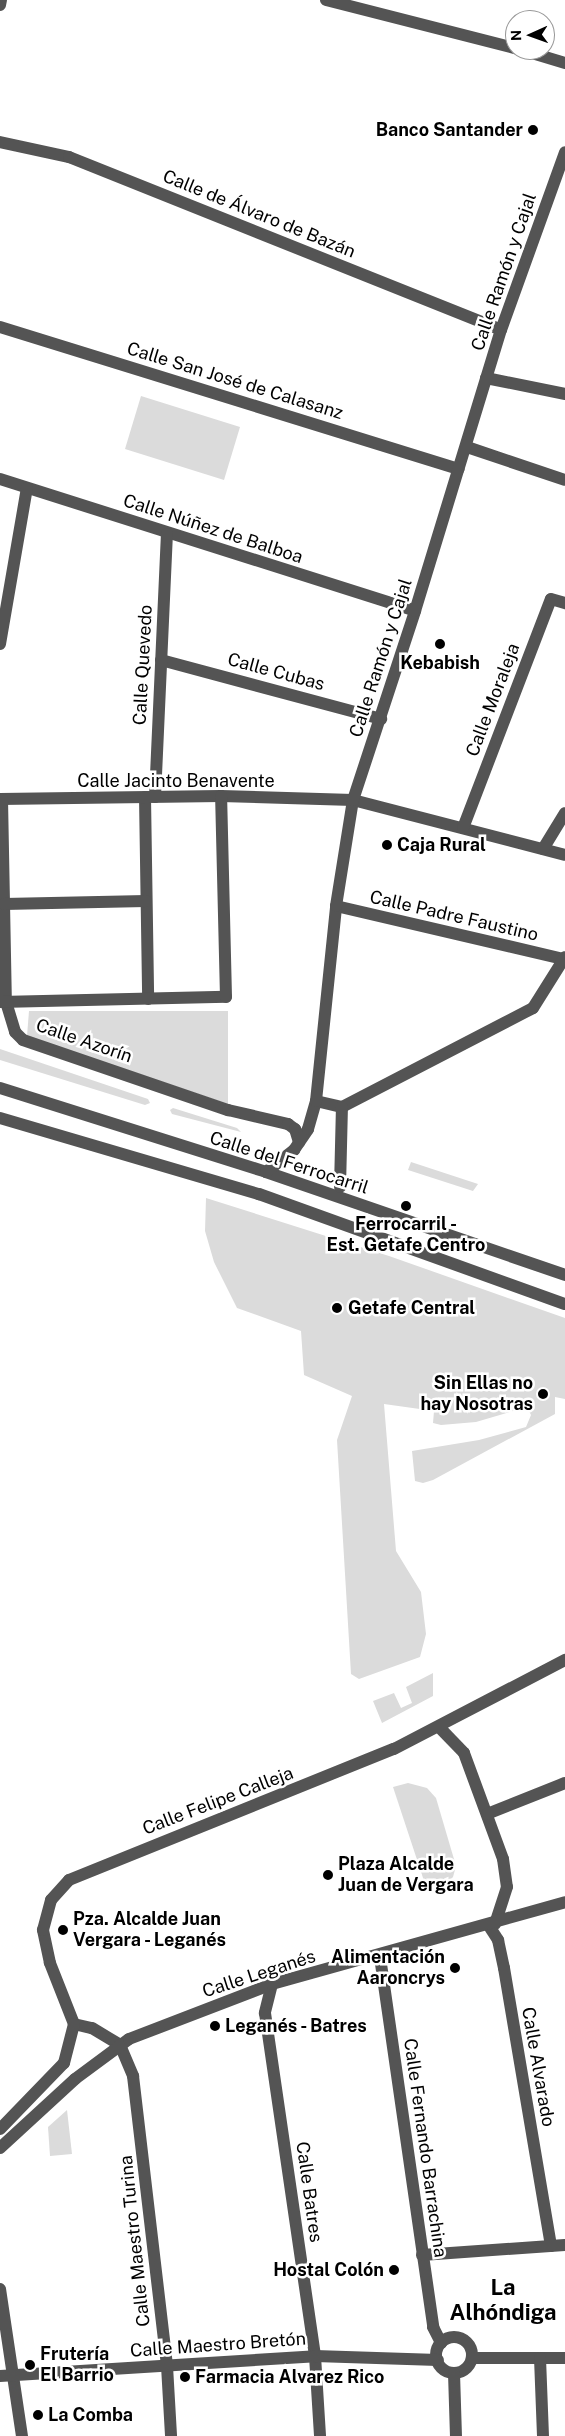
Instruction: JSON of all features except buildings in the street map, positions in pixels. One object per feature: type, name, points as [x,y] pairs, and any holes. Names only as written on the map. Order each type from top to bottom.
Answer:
[{"type":"street","points":[[0,6],[1,0]]},
{"type":"street","points":[[326,0],[505,45]]},
{"type":"street","name":"Calle de Álvaro de Bazán","points":[[0,142],[69,157],[501,330]]},
{"type":"street","name":"Calle Ramón y Cajal","points":[[266,1172],[299,1142],[308,1129],[316,1102],[336,906],[353,800],[416,611],[501,330],[565,152]]},
{"type":"street","name":"Calle San José de Calasanz","points":[[0,327],[459,469]]},
{"type":"street","points":[[486,378],[565,394]]},
{"type":"street","points":[[467,447],[565,480]]},
{"type":"street","name":"Calle Núñez de Balboa","points":[[0,479],[167,534],[416,611]]},
{"type":"street","points":[[0,644],[28,488]]},
{"type":"street","name":"Calle Quevedo","points":[[148,999],[146,901],[150,797],[161,660],[167,534]]},
{"type":"street","name":"Calle Moraleja","points":[[463,828],[551,599],[565,603]]},
{"type":"street","name":"Calle Cubas","points":[[161,660],[381,719]]},
{"type":"street","points":[[3,1002],[226,997],[221,796]]},
{"type":"street","name":"Calle Jacinto Benavente","points":[[1,799],[221,796],[353,800],[565,855]]},
{"type":"street","name":"Calle Azorín","points":[[1,799],[4,904],[3,1002],[15,1032],[23,1040],[228,1110],[281,1121],[295,1129],[299,1142]]},
{"type":"street","points":[[543,849],[565,813]]},
{"type":"street","points":[[4,904],[146,901]]},
{"type":"street","name":"Calle Padre Faustino","points":[[336,906],[564,958]]},
{"type":"street","points":[[316,1102],[342,1107],[532,1008],[564,958]]},
{"type":"street","name":"Calle del Ferrocarril","points":[[0,1088],[266,1172],[565,1275]]},
{"type":"street","points":[[340,1187],[342,1107]]},
{"type":"street","points":[[0,1118],[259,1194],[565,1304]]},
{"type":"street","name":"Calle Felipe Calleja","points":[[74,2024],[44,1940],[46,1912],[64,1883],[93,1869],[344,1772],[439,1728],[565,1660]]},
{"type":"street","points":[[439,1728],[464,1753],[503,1859],[507,1888],[492,1925]]},
{"type":"street","points":[[487,1814],[565,1783]]},
{"type":"street","name":"Calle Leganés","points":[[0,2148],[75,2079],[120,2045],[272,1984],[380,1957],[565,1902]]},
{"type":"street","name":"Calle Alvarado","points":[[492,1925],[498,1940],[504,1968],[551,2246]]},
{"type":"street","name":"Calle Fernando Barrachina","points":[[380,1957],[433,2328],[441,2343]]},
{"type":"street","name":"Calle Batres","points":[[272,1984],[265,2012],[315,2356],[320,2436]]},
{"type":"street","points":[[0,2129],[64,2063],[74,2024],[92,2028],[120,2045]]},
{"type":"street","name":"Calle Maestro Turina","points":[[120,2045],[131,2069],[136,2092],[167,2366],[171,2436]]},
{"type":"street","points":[[422,2254],[565,2245]]},
{"type":"street","points":[[0,2289],[22,2436]]},
{"type":"street","points":[[459,2338],[470,2347],[472,2358],[468,2367],[454,2373],[442,2368],[438,2360],[441,2343],[459,2338]]},
{"type":"street","name":"Calle Maestro Bretón","points":[[0,2376],[315,2356],[438,2360]]},
{"type":"street","points":[[472,2358],[565,2358]]},
{"type":"street","points":[[540,2358],[543,2436]]},
{"type":"street","points":[[454,2373],[456,2436]]},
{"type":"shaded area","points":[[141,396],[240,427],[224,480],[125,449]]},
{"type":"shaded area","points":[[29,1011],[228,1011],[228,1104],[27,1036]]},
{"type":"shaded area","points":[[0,1049],[148,1099],[150,1103],[145,1105],[0,1060]]},
{"type":"shaded area","points":[[173,1108],[237,1128],[241,1132],[172,1114],[170,1110]]},
{"type":"shaded area","points":[[411,1162],[478,1184],[473,1191],[408,1170]]},
{"type":"shaded area","points":[[206,1198],[389,1256],[565,1318],[565,1399],[555,1397],[555,1414],[433,1480],[423,1483],[415,1481],[412,1451],[479,1440],[526,1427],[531,1415],[527,1407],[476,1422],[441,1425],[433,1423],[434,1411],[384,1404],[396,1551],[421,1592],[426,1634],[420,1657],[359,1679],[351,1674],[337,1440],[352,1396],[304,1375],[301,1331],[237,1308],[214,1262],[205,1231]]},
{"type":"shaded area","points":[[433,1673],[433,1696],[382,1723],[373,1701],[394,1693],[401,1708],[412,1703],[406,1687]]},
{"type":"shaded area","points":[[408,1783],[427,1788],[436,1798],[456,1866],[453,1877],[442,1888],[428,1893],[393,1787]]},
{"type":"shaded area","points":[[67,2110],[72,2154],[50,2156],[48,2127]]},
{"type":"place","name":"Banco Santander","points":[[533,130]]},
{"type":"place","name":"Kebabish","points":[[440,644]]},
{"type":"place","name":"Caja Rural","points":[[387,845]]},
{"type":"place","name":"Ferrocarril - Est. Getafe Centro","points":[[406,1206]]},
{"type":"place","name":"Getafe Central","points":[[337,1308]]},
{"type":"place","name":"Sin Ellas no hay Nosotras","points":[[543,1394]]},
{"type":"place","name":"Plaza Alcalde Juan de Vergara","points":[[328,1875]]},
{"type":"place","name":"Pza. Alcalde Juan Vergara - Leganés","points":[[63,1930]]},
{"type":"place","name":"Alimentación Aaroncrys","points":[[455,1968]]},
{"type":"place","name":"Leganés - Batres","points":[[215,2026]]},
{"type":"place","name":"Hostal Colón","points":[[394,2270]]},
{"type":"place","name":"Frutería El Barrio","points":[[30,2365]]},
{"type":"place","name":"Farmacia Alvarez Rico","points":[[185,2377]]},
{"type":"place","name":"La Comba","points":[[38,2415]]},
{"type":"district","name":"La Alhóndiga","points":[[503,2300]]}]
